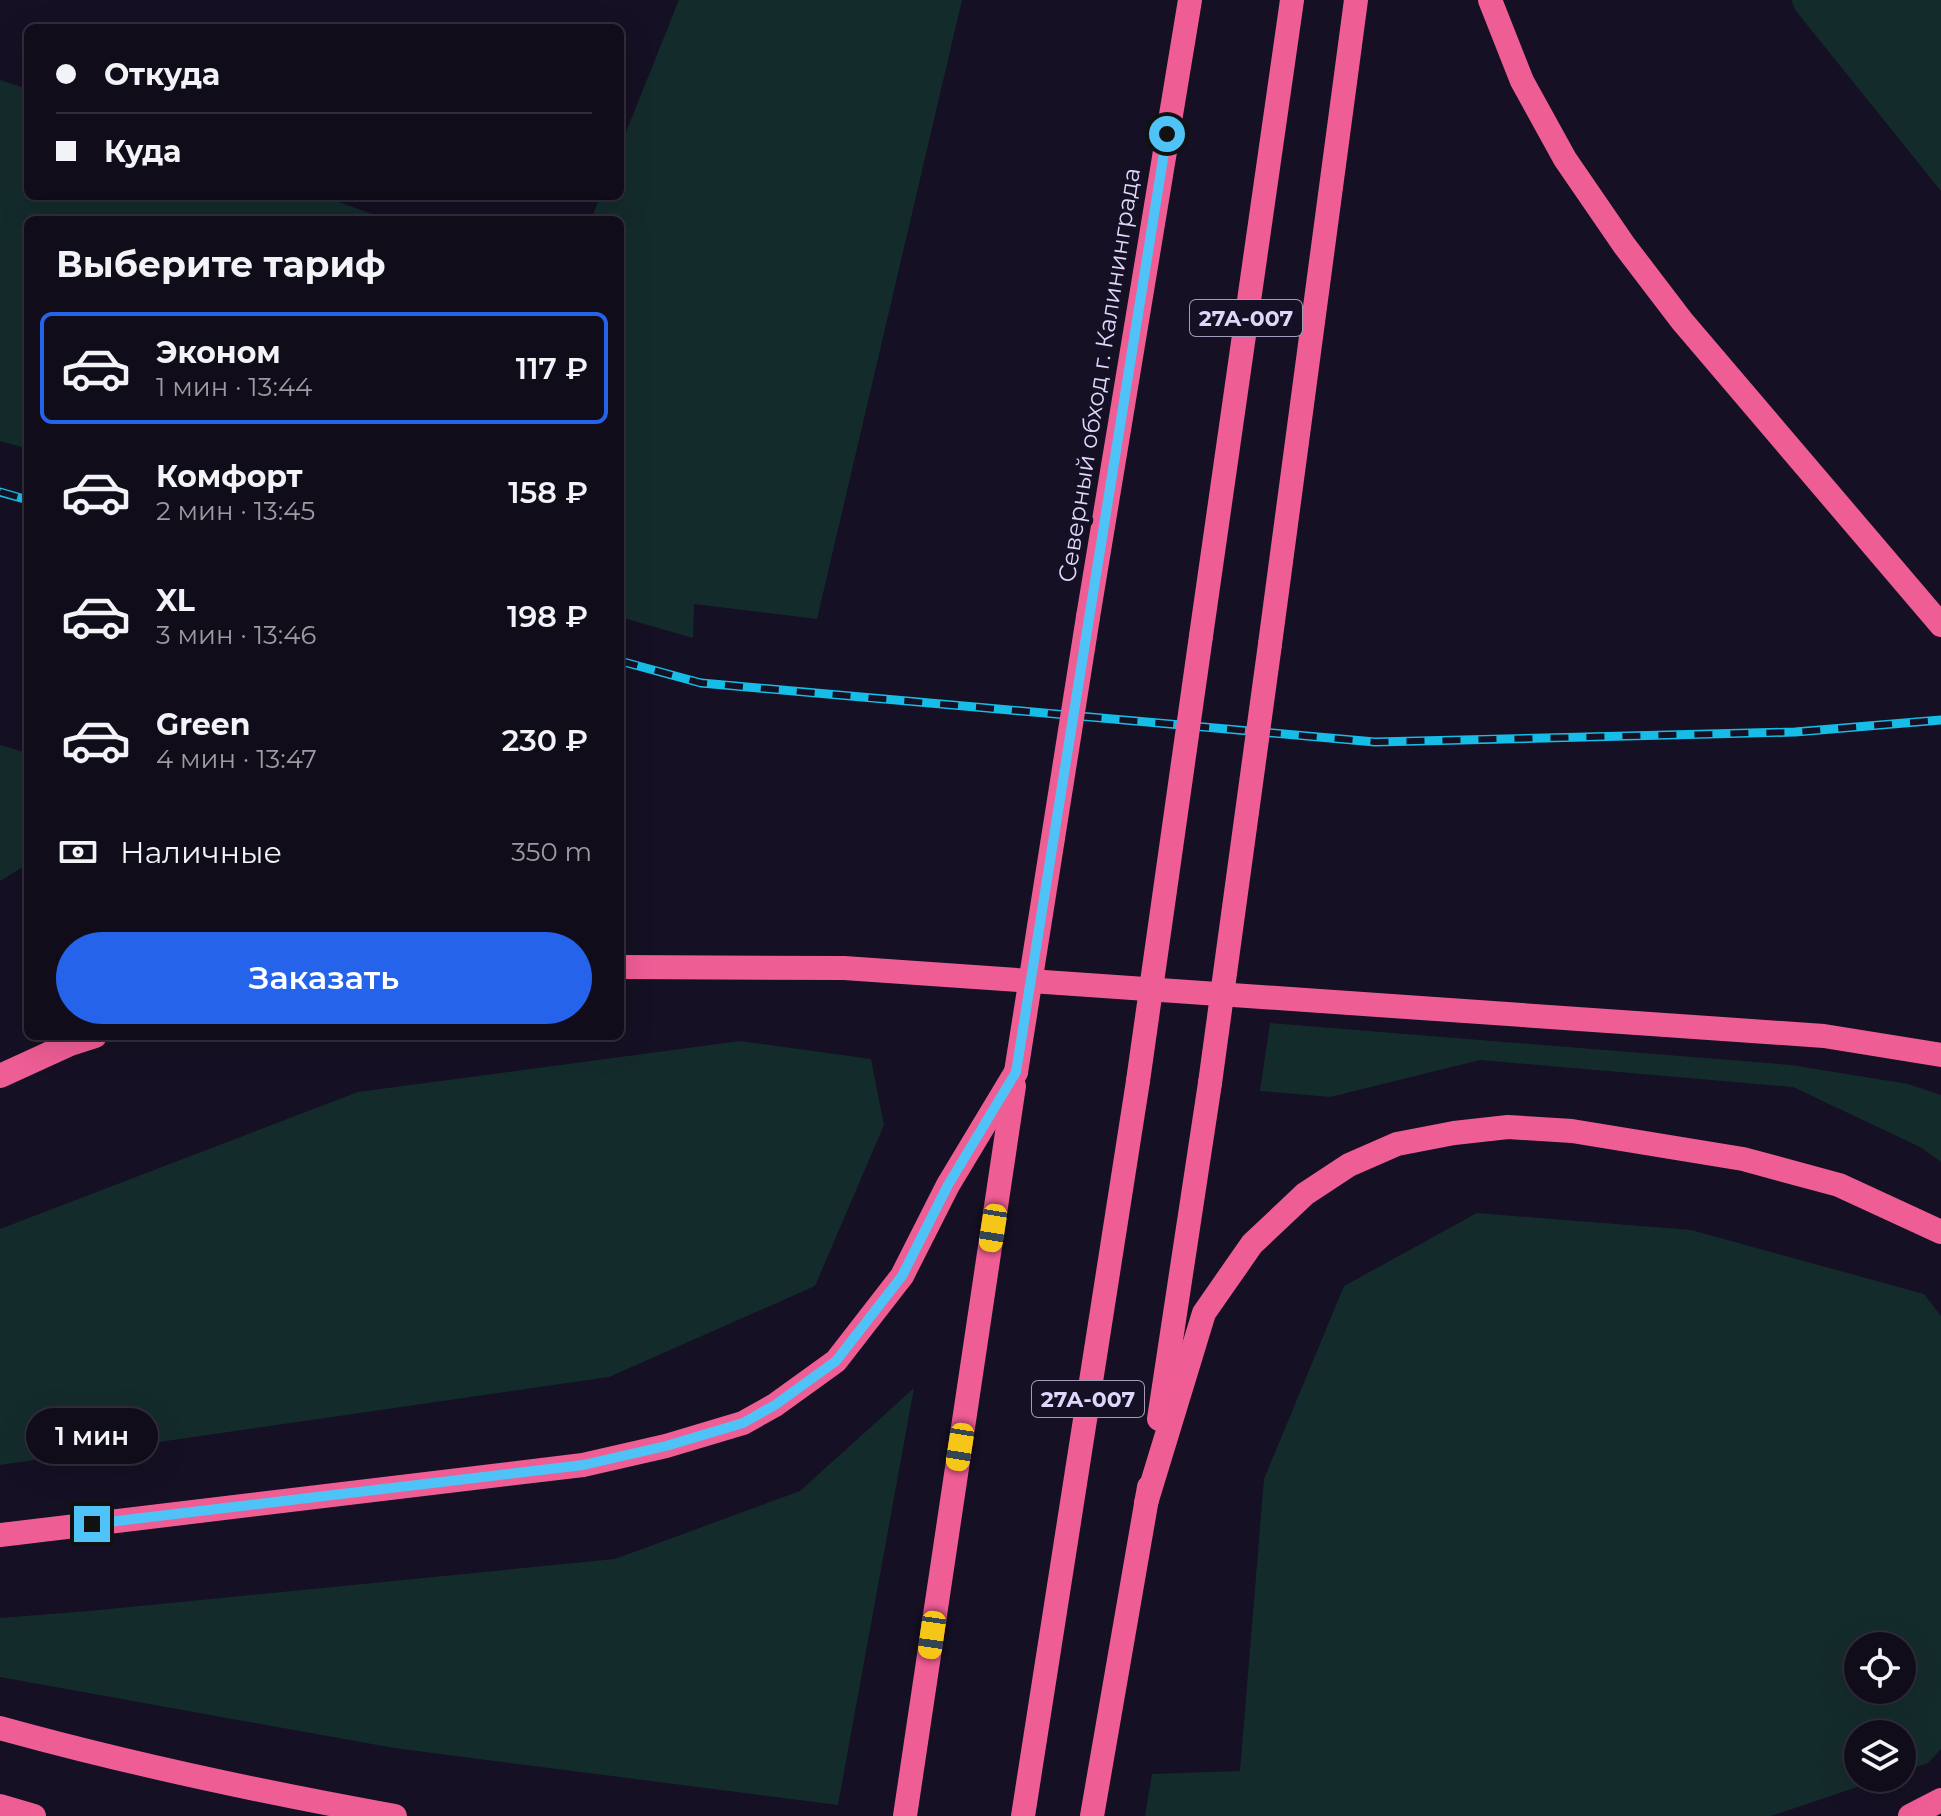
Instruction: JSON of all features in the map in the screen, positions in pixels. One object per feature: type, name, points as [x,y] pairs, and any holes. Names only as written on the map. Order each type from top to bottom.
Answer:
[{"type":"highway","name":"Северный обход г. Калининграда","points":[[1016,1072],[1190,0]]},
{"type":"highway","name":"27А-007","points":[[1023,1816],[1138,1081],[1292,0]]},
{"type":"highway","points":[[1092,1816],[1146,1503],[1210,1083],[1356,0]]},
{"type":"highway","points":[[1490,0],[1529,94],[1565,159],[1624,245],[1682,321],[1941,625]]},
{"type":"highway","points":[[624,967],[860,969],[1824,1036],[1941,1055]]},
{"type":"highway","points":[[0,1076],[82,1040]]},
{"type":"highway","points":[[0,1535],[583,1465],[666,1446],[743,1423],[775,1405],[836,1361],[846,1349],[902,1276],[948,1185],[1016,1072]]},
{"type":"highway","points":[[905,1816],[1016,1072]]},
{"type":"highway","points":[[1146,1503],[1204,1313],[1252,1244],[1305,1194],[1349,1165],[1397,1144],[1508,1127],[1572,1131],[1743,1159],[1839,1185],[1941,1232]]},
{"type":"highway","points":[[0,1728],[65,1746],[287,1796],[395,1816]]},
{"type":"highway","points":[[1910,1816],[1941,1800]]},
{"type":"highway","points":[[0,1806],[34,1816]]},
{"type":"green space","points":[[679,0],[962,0],[817,619],[694,604],[693,638],[624,618],[624,216],[592,216],[598,200],[624,200],[624,137]]},
{"type":"green space","points":[[1791,0],[1941,0],[1941,191],[1796,11]]},
{"type":"green space","points":[[0,80],[24,88],[24,200],[333,200],[378,216],[24,216],[24,448],[0,441]]},
{"type":"green space","points":[[0,745],[24,752],[24,866],[0,881]]},
{"type":"green space","points":[[1270,1023],[1791,1065],[1908,1084],[1941,1095],[1941,1162],[1920,1147],[1793,1087],[1480,1060],[1330,1097],[1260,1091]]},
{"type":"green space","points":[[740,1041],[871,1059],[884,1125],[815,1286],[609,1377],[0,1465],[0,1229],[358,1092]]},
{"type":"green space","points":[[1477,1213],[1691,1230],[1924,1294],[1941,1316],[1941,1749],[1928,1763],[1916,1767],[1916,1720],[1844,1720],[1844,1791],[1771,1816],[1145,1816],[1152,1774],[1240,1771],[1264,1479],[1344,1286]]},
{"type":"green space","points":[[914,1388],[838,1805],[394,1748],[0,1677],[0,1618],[615,1559],[800,1491]]},
{"type":"railway","points":[[0,492],[24,499]]},
{"type":"railway","points":[[624,662],[701,683],[1375,742],[1795,732],[1941,720]]},
{"type":"route","points":[[92,1524],[583,1465],[666,1446],[743,1423],[775,1405],[836,1361],[902,1276],[948,1185],[1016,1072],[1167,134]]}]
